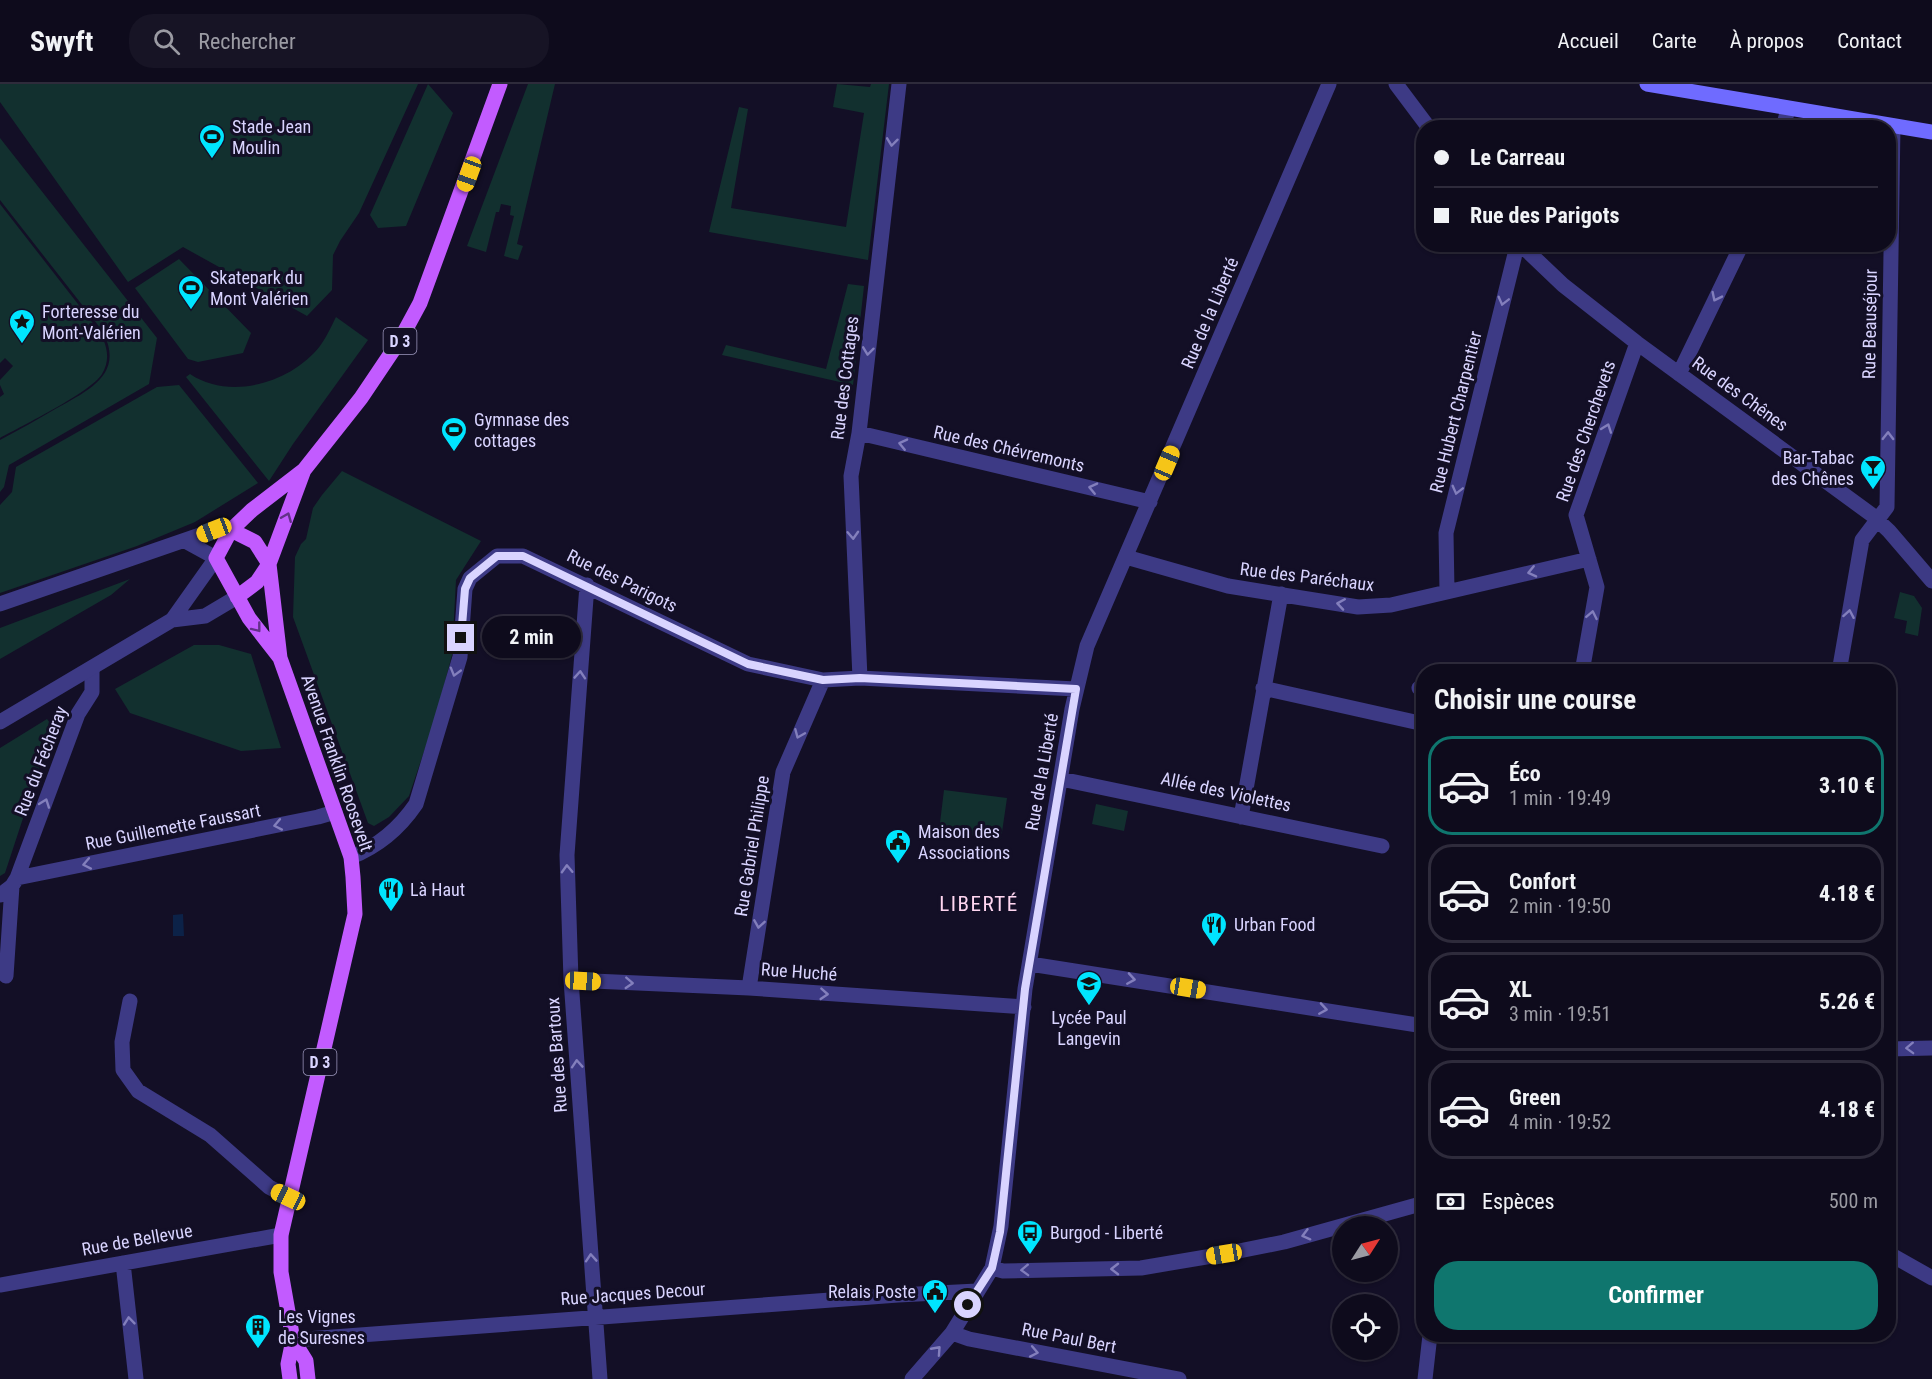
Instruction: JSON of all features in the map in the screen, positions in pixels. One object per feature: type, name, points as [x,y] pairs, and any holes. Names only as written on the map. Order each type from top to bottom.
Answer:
[{"type":"main road","name":"D 3","points":[[231,530],[304,470],[362,398],[409,325],[420,303],[462,193],[500,84]]},
{"type":"main road","points":[[1647,84],[1713,90],[1788,109],[1856,120]]},
{"type":"main road","points":[[1896,126],[1932,132]]},
{"type":"main road","name":"D 3","points":[[269,564],[304,470]]},
{"type":"main road","points":[[216,558],[231,530],[255,542],[269,564],[257,582],[237,597]]},
{"type":"main road","name":"Avenue Franklin Roosevelt","points":[[216,558],[249,618],[280,658]]},
{"type":"main road","name":"Avenue Franklin Roosevelt","points":[[269,564],[280,658],[351,857],[354,914],[281,1235],[281,1272],[293,1340],[306,1361],[308,1379]]},
{"type":"main road","name":"Avenue Franklin Roosevelt","points":[[290,1379],[288,1364],[293,1340]]},
{"type":"street","name":"Rue des Cottages","points":[[860,678],[851,476],[859,433],[899,84]]},
{"type":"street","name":"Rue de la Liberté","points":[[912,1379],[952,1333],[992,1268],[1001,1226],[1030,964],[1076,689],[1087,646],[1329,84]]},
{"type":"street","points":[[1396,84],[1423,120]]},
{"type":"street","points":[[1785,120],[1788,109]]},
{"type":"street","name":"Rue Hubert Charpentier","points":[[1448,591],[1446,533],[1516,252]]},
{"type":"street","name":"Rue des Chênes","points":[[1528,252],[1563,285],[1637,343],[1878,520],[1932,581]]},
{"type":"street","points":[[1679,374],[1738,252]]},
{"type":"street","name":"Rue Beauséjour","points":[[1840,664],[1863,540],[1887,507],[1891,252]]},
{"type":"street","name":"Rue des Cherchevets","points":[[1583,664],[1598,587],[1576,515],[1637,343]]},
{"type":"street","name":"Rue des Chévremonts","points":[[859,433],[1150,502]]},
{"type":"street","points":[[0,604],[214,530],[231,530]]},
{"type":"street","points":[[0,722],[172,620],[216,558],[185,541]]},
{"type":"street","name":"Rue des Parigots","points":[[351,857],[371,849],[388,836],[407,818],[416,804],[459,657],[465,589],[470,578],[497,556],[523,556],[748,664],[823,680],[860,678],[1076,689]]},
{"type":"street","name":"Rue des Paréchaux","points":[[1125,557],[1228,586],[1358,607],[1391,605],[1589,559]]},
{"type":"street","name":"Rue des Bartoux","points":[[587,585],[567,855],[571,980],[600,1379]]},
{"type":"street","points":[[1242,817],[1281,594]]},
{"type":"street","points":[[172,620],[205,616],[237,597]]},
{"type":"street","name":"Rue du Fécheray","points":[[6,976],[10,886],[78,714],[92,692],[92,668]]},
{"type":"street","name":"Rue Gabriel Philippe","points":[[749,988],[783,772],[823,680]]},
{"type":"street","points":[[1263,688],[1416,722]]},
{"type":"street","name":"Allée des Violettes","points":[[1061,779],[1382,846]]},
{"type":"street","name":"Rue Guillemette Faussart","points":[[10,886],[335,812]]},
{"type":"street","points":[[1030,964],[1416,1021]]},
{"type":"street","name":"Rue Huché","points":[[571,980],[749,988],[1024,1007]]},
{"type":"street","points":[[130,1001],[122,1042],[123,1070],[138,1091],[210,1135],[269,1187],[288,1197]]},
{"type":"street","points":[[1896,1049],[1932,1047]]},
{"type":"street","points":[[992,1268],[1003,1271],[1149,1267],[1284,1242],[1416,1205]]},
{"type":"street","name":"Rue de Bellevue","points":[[0,1285],[281,1235]]},
{"type":"street","points":[[1896,1258],[1932,1278]]},
{"type":"street","points":[[123,1263],[136,1379]]},
{"type":"street","name":"Rue Jacques Decour","points":[[293,1340],[898,1294],[976,1291]]},
{"type":"street","name":"Rue Paul Bert","points":[[952,1333],[977,1341],[1179,1379]]},
{"type":"street","points":[[1425,1379],[1429,1342]]},
{"type":"green space","name":"Stade Jean Moulin","points":[[0,84],[418,84],[359,213],[333,255],[332,290],[307,316],[183,247],[128,282],[0,102]]},
{"type":"green space","points":[[428,84],[453,113],[406,226],[378,228],[370,215]]},
{"type":"green space","points":[[528,84],[555,84],[517,244],[523,246],[518,260],[504,256],[514,216],[510,215],[511,206],[501,204],[499,212],[496,212],[486,252],[467,246]]},
{"type":"green space","points":[[837,84],[870,87],[871,84],[889,84],[868,260],[709,232],[739,107],[748,109],[731,208],[846,227],[864,113],[833,107]]},
{"type":"green space","points":[[0,138],[157,338],[149,384],[9,465],[4,487],[0,492],[0,440],[92,387],[107,369],[110,357],[108,344],[101,329],[0,200]]},
{"type":"green space","points":[[0,204],[99,331],[106,347],[107,357],[102,374],[85,390],[0,438],[0,397],[4,394],[0,380],[13,366],[5,358],[0,363]]},
{"type":"green space","name":"Skatepark du Mont Valérien","points":[[179,259],[251,333],[243,353],[198,362],[188,359],[135,288]]},
{"type":"green space","points":[[848,284],[864,286],[853,385],[722,355],[726,345],[826,369]]},
{"type":"green space","points":[[336,317],[368,340],[269,481],[186,377],[190,374],[206,382],[241,387],[277,378],[308,359],[322,343]]},
{"type":"green space","points":[[179,385],[258,483],[195,522],[137,546],[0,593],[0,505],[12,492],[16,467],[157,387]]},
{"type":"green space","points":[[342,471],[481,541],[456,580],[452,655],[436,716],[409,796],[389,817],[374,826],[368,823],[293,617],[295,557],[306,539],[313,508]]},
{"type":"green space","points":[[130,579],[111,595],[0,659],[0,628]]},
{"type":"green space","points":[[1900,592],[1914,596],[1922,608],[1918,636],[1905,633],[1907,621],[1894,618]]},
{"type":"green space","points":[[194,645],[219,645],[251,654],[281,748],[241,751],[130,713],[115,689]]},
{"type":"green space","points":[[47,719],[53,727],[5,873],[0,876],[0,748]]},
{"type":"green space","points":[[944,790],[1007,798],[1001,839],[939,831]]},
{"type":"green space","points":[[1096,804],[1128,811],[1124,831],[1092,824]]},
{"type":"water","points":[[183,914],[184,936],[173,936],[173,915]]},
{"type":"place","name":"Stade Jean Moulin","points":[[212,160]]},
{"type":"place","name":"Skatepark du Mont Valérien","points":[[191,311]]},
{"type":"place","name":"Forteresse du Mont-Valérien","points":[[22,345]]},
{"type":"place","name":"Gymnase des cottages","points":[[454,453]]},
{"type":"place","name":"Bar-Tabac des Chênes","points":[[1873,491]]},
{"type":"place","name":"Maison des Associations","points":[[898,865]]},
{"type":"place","name":"Là Haut","points":[[391,913]]},
{"type":"place","name":"Urban Food","points":[[1214,948]]},
{"type":"place","name":"Lycée Paul Langevin","points":[[1089,1007]]},
{"type":"place","name":"Burgod - Liberté","points":[[1030,1256]]},
{"type":"place","name":"Relais Poste","points":[[935,1315]]},
{"type":"place","name":"Les Vignes de Suresnes","points":[[258,1350]]},
{"type":"district","name":"LIBERTÉ","points":[[979,904]]},
{"type":"route","points":[[461,638],[465,589],[470,578],[497,556],[523,556],[748,664],[823,680],[860,678],[1076,689],[1025,989],[1000,1232],[992,1268],[968,1305]]}]
